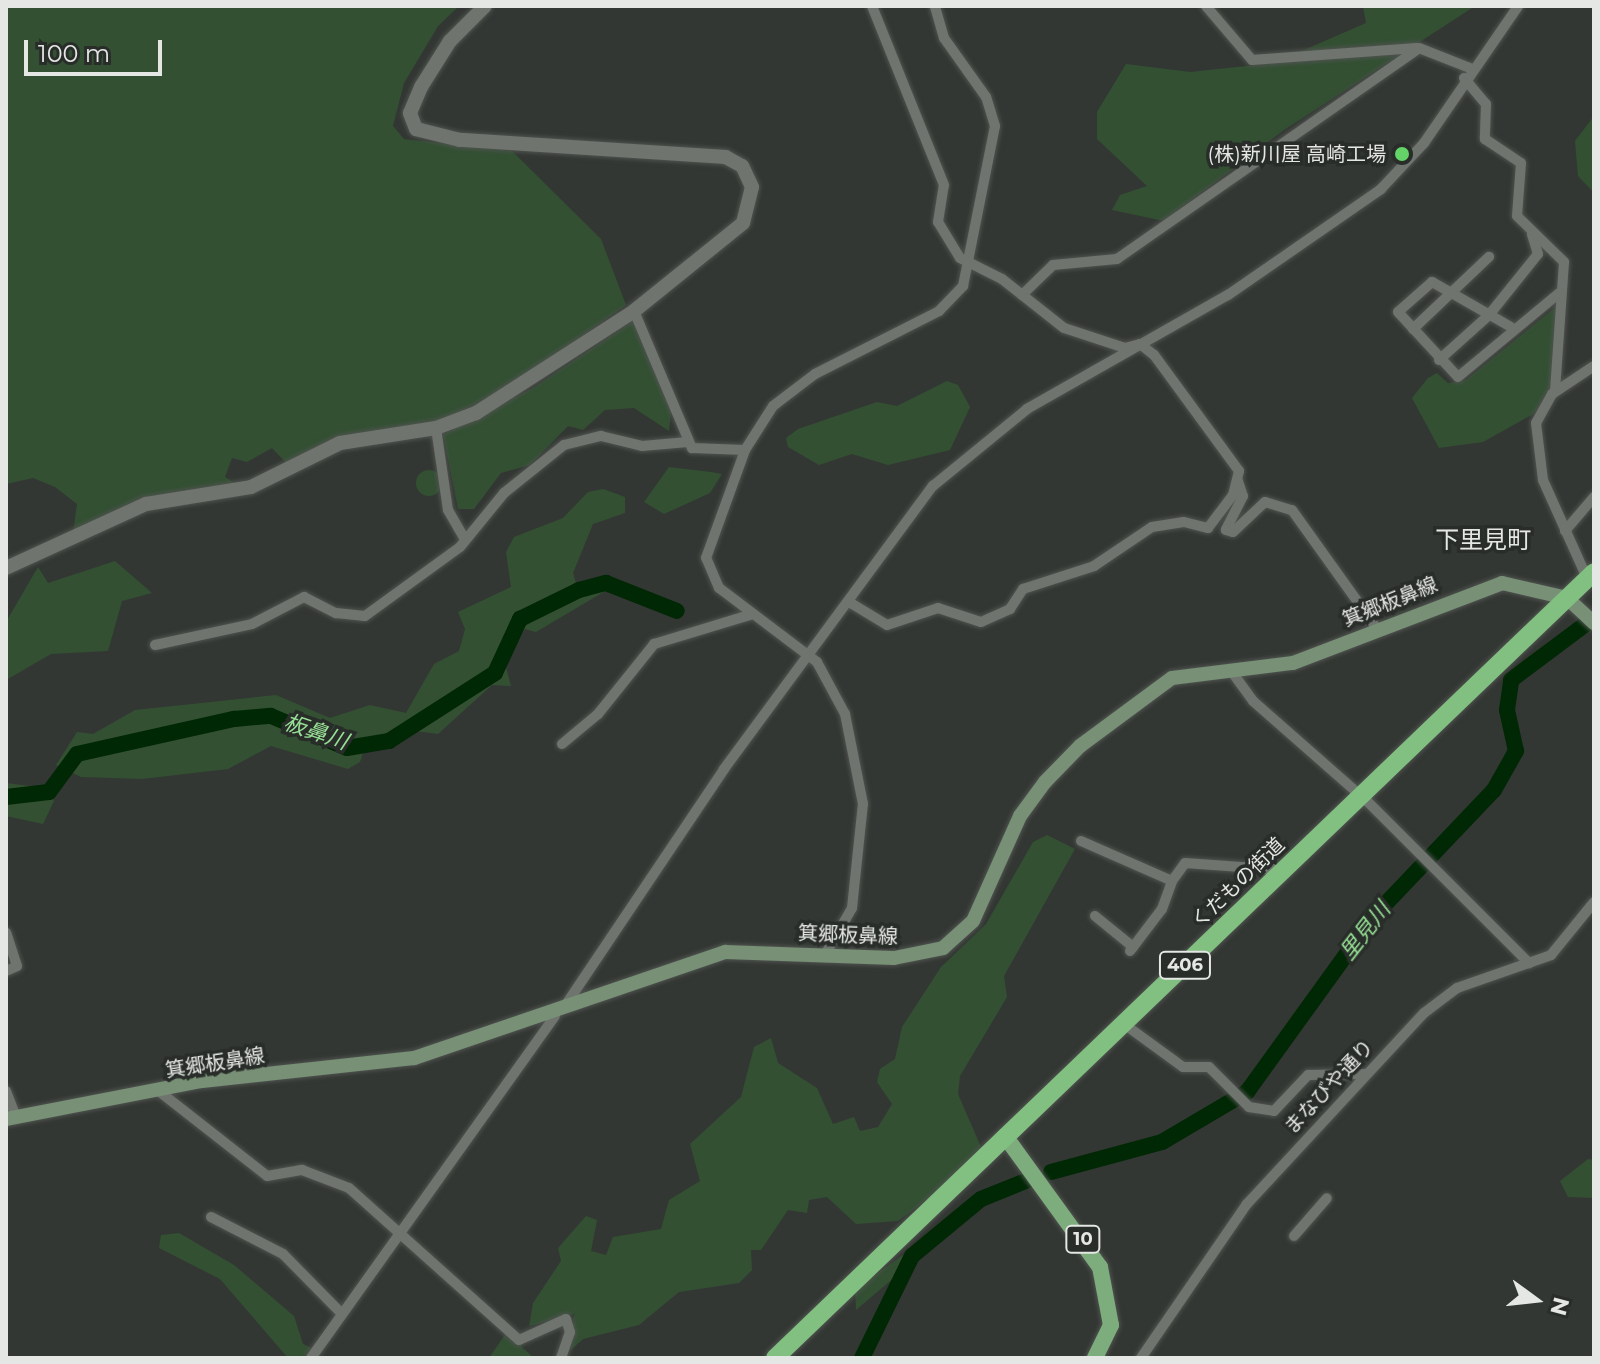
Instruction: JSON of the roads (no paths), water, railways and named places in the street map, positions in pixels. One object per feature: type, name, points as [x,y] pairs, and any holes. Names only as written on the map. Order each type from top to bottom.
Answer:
[{"type":"highway","name":"くだもの街道","points":[[775,1358],[1591,575]]},
{"type":"main road","name":"箕郷板鼻線","points":[[11,1118],[240,1076],[414,1058],[558,1014],[725,952],[911,957],[957,941],[982,905],[1020,816],[1064,759],[1172,678],[1293,663],[1482,586],[1515,583],[1567,598],[1591,620]]},
{"type":"main road","name":"10","points":[[1005,1136],[1100,1267],[1111,1325],[1095,1358]]},
{"type":"street","points":[[6,568],[146,504],[251,487],[340,443],[436,428],[476,413],[634,311],[743,223],[753,200],[746,174],[715,154],[460,140],[416,129],[410,113],[421,87],[450,41],[485,6]]},
{"type":"street","points":[[872,6],[944,185],[938,222],[970,268],[1022,295],[1064,328],[1125,348],[1140,344]]},
{"type":"street","points":[[826,953],[852,908],[864,797],[839,700],[806,655],[719,588],[706,565],[745,450],[773,406],[798,383],[939,311],[970,268],[993,112],[944,38],[935,6]]},
{"type":"street","points":[[1206,6],[1252,60],[1419,48],[1467,73],[1486,104],[1485,139],[1521,163],[1517,216],[1564,262],[1559,293],[1565,325],[1555,391]]},
{"type":"street","points":[[311,1358],[339,1311],[452,1151],[539,1048],[558,1014],[806,655],[849,602],[933,486],[1027,409],[1228,295],[1381,189],[1424,143],[1467,73],[1518,6]]},
{"type":"street","points":[[1022,295],[1053,265],[1117,259],[1419,48]]},
{"type":"street","points":[[1439,360],[1489,315],[1538,254],[1532,234]]},
{"type":"street","points":[[1413,329],[1489,257]]},
{"type":"street","points":[[1511,327],[1432,282],[1398,312],[1439,360],[1458,377],[1511,327],[1559,293]]},
{"type":"street","points":[[634,311],[688,442],[702,453],[745,450]]},
{"type":"street","points":[[1140,344],[1181,387],[1236,464],[1243,496],[1226,530],[1233,532],[1265,502],[1292,510],[1378,630]]},
{"type":"street","points":[[1591,575],[1565,531],[1537,459],[1539,412],[1555,391],[1594,366]]},
{"type":"street","points":[[436,428],[448,510],[465,539]]},
{"type":"street","points":[[155,645],[252,624],[304,597],[336,613],[365,616],[465,539],[504,493],[569,443],[601,436],[638,446],[688,442]]},
{"type":"street","points":[[849,602],[887,625],[938,608],[981,622],[1010,609],[1023,589],[1094,566],[1152,527],[1184,522],[1208,528],[1238,481]]},
{"type":"street","points":[[1565,531],[1594,497]]},
{"type":"street","points":[[562,744],[598,714],[654,644],[753,614]]},
{"type":"street","points":[[1232,672],[1253,701],[1360,796],[1529,963]]},
{"type":"street","points":[[1081,841],[1172,881]]},
{"type":"street","points":[[1095,916],[1132,949],[1162,909],[1172,881],[1185,863],[1284,870]]},
{"type":"street","name":"まなびや通り","points":[[1141,1358],[1235,1219],[1365,1074],[1448,993],[1551,955],[1594,902]]},
{"type":"street","points":[[6,933],[17,966],[6,971]]},
{"type":"street","points":[[1124,1024],[1176,1064],[1209,1067],[1249,1107],[1274,1111],[1308,1075],[1365,1074]]},
{"type":"street","points":[[6,1091],[11,1118]]},
{"type":"street","points":[[160,1092],[267,1176],[302,1170],[349,1188],[519,1340],[566,1319],[570,1332],[561,1358]]},
{"type":"street","points":[[1294,1236],[1327,1198]]},
{"type":"street","points":[[211,1217],[283,1254],[339,1311]]},
{"type":"waterway","name":"板鼻川","points":[[6,797],[49,792],[77,754],[234,719],[271,716],[347,748],[389,741],[495,673],[520,619],[579,590],[606,583],[677,611]]},
{"type":"waterway","name":"里見川","points":[[1051,1172],[1162,1142],[1247,1092],[1373,917],[1494,790],[1516,751],[1507,710],[1511,680],[1594,618]]},
{"type":"waterway","name":"里見川","points":[[862,1358],[912,1256],[981,1199],[1028,1180]]},
{"type":"place","name":"(株)新川屋 高崎工場","points":[[1402,154]]},
{"type":"district","name":"下里見町","points":[[1483,540]]}]
